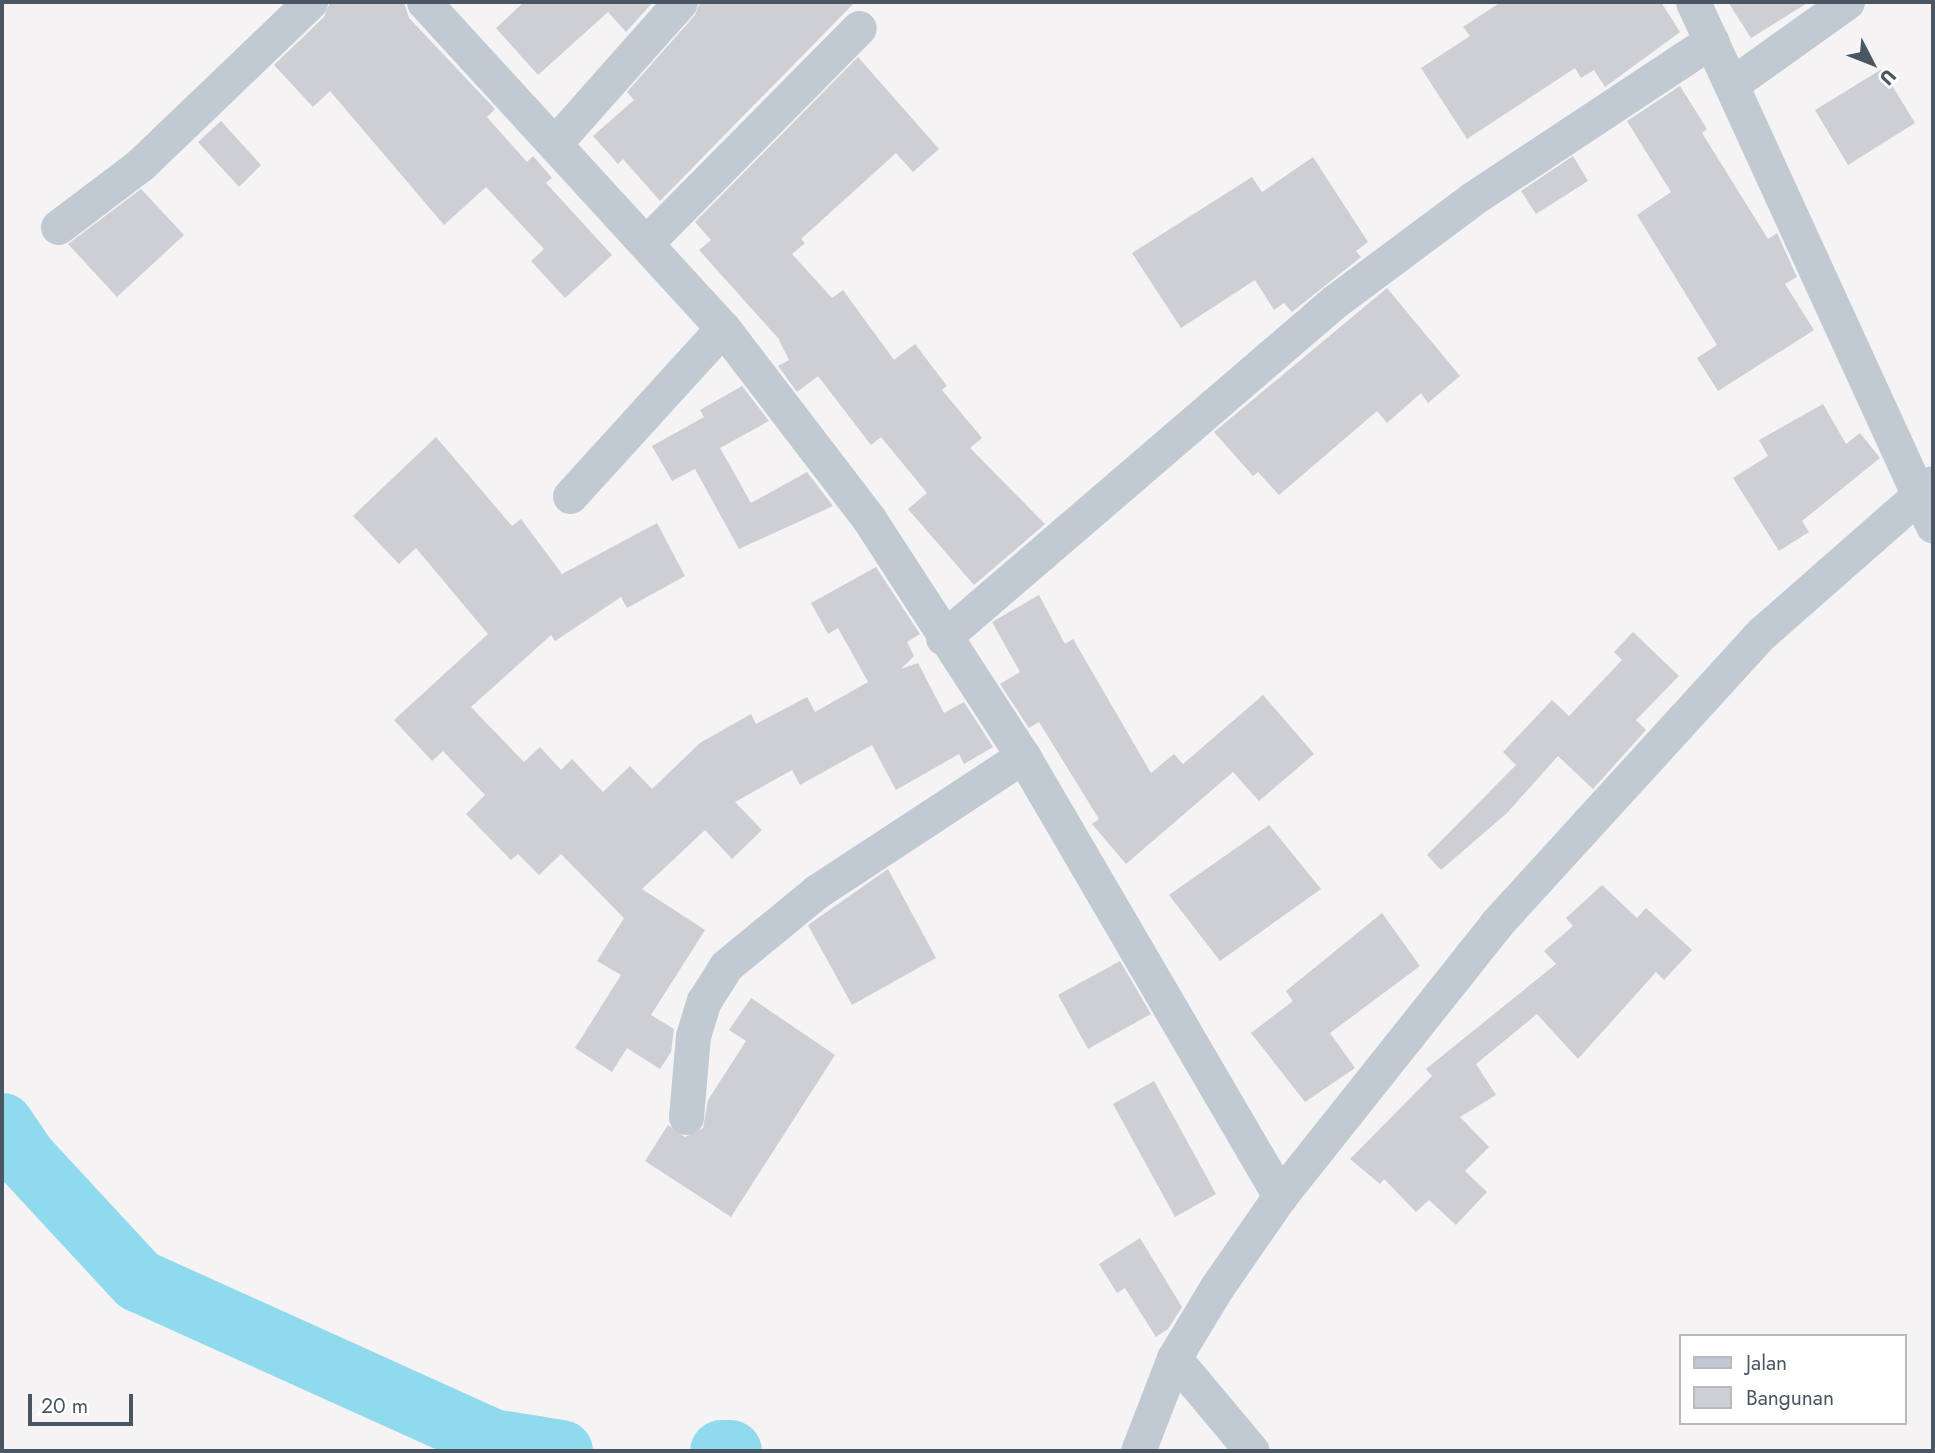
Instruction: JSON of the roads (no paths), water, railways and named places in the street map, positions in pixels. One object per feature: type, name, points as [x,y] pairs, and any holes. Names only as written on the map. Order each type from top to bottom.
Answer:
[{"type":"street","points":[[58,227],[140,165],[310,2]]},
{"type":"street","points":[[424,2],[647,242],[723,328],[869,519],[943,638],[1023,756],[1280,1196]]},
{"type":"street","points":[[555,143],[680,2]]},
{"type":"street","points":[[1693,2],[1926,489],[1933,526]]},
{"type":"street","points":[[1732,84],[1847,2]]},
{"type":"street","points":[[647,242],[859,28]]},
{"type":"street","points":[[943,638],[1334,302],[1472,199],[1711,41]]},
{"type":"street","points":[[570,496],[723,328]]},
{"type":"street","points":[[1138,1451],[1174,1358],[1280,1196],[1496,924],[1661,737],[1800,597],[1926,489]]},
{"type":"street","points":[[686,1117],[693,1036],[704,1001],[726,966],[816,892],[1023,756]]},
{"type":"street","points":[[1174,1358],[1252,1451]]},
{"type":"waterway","points":[[2,1124],[24,1157],[138,1280],[492,1440],[561,1451]]},
{"type":"waterway","points":[[721,1451],[730,1451]]}]
